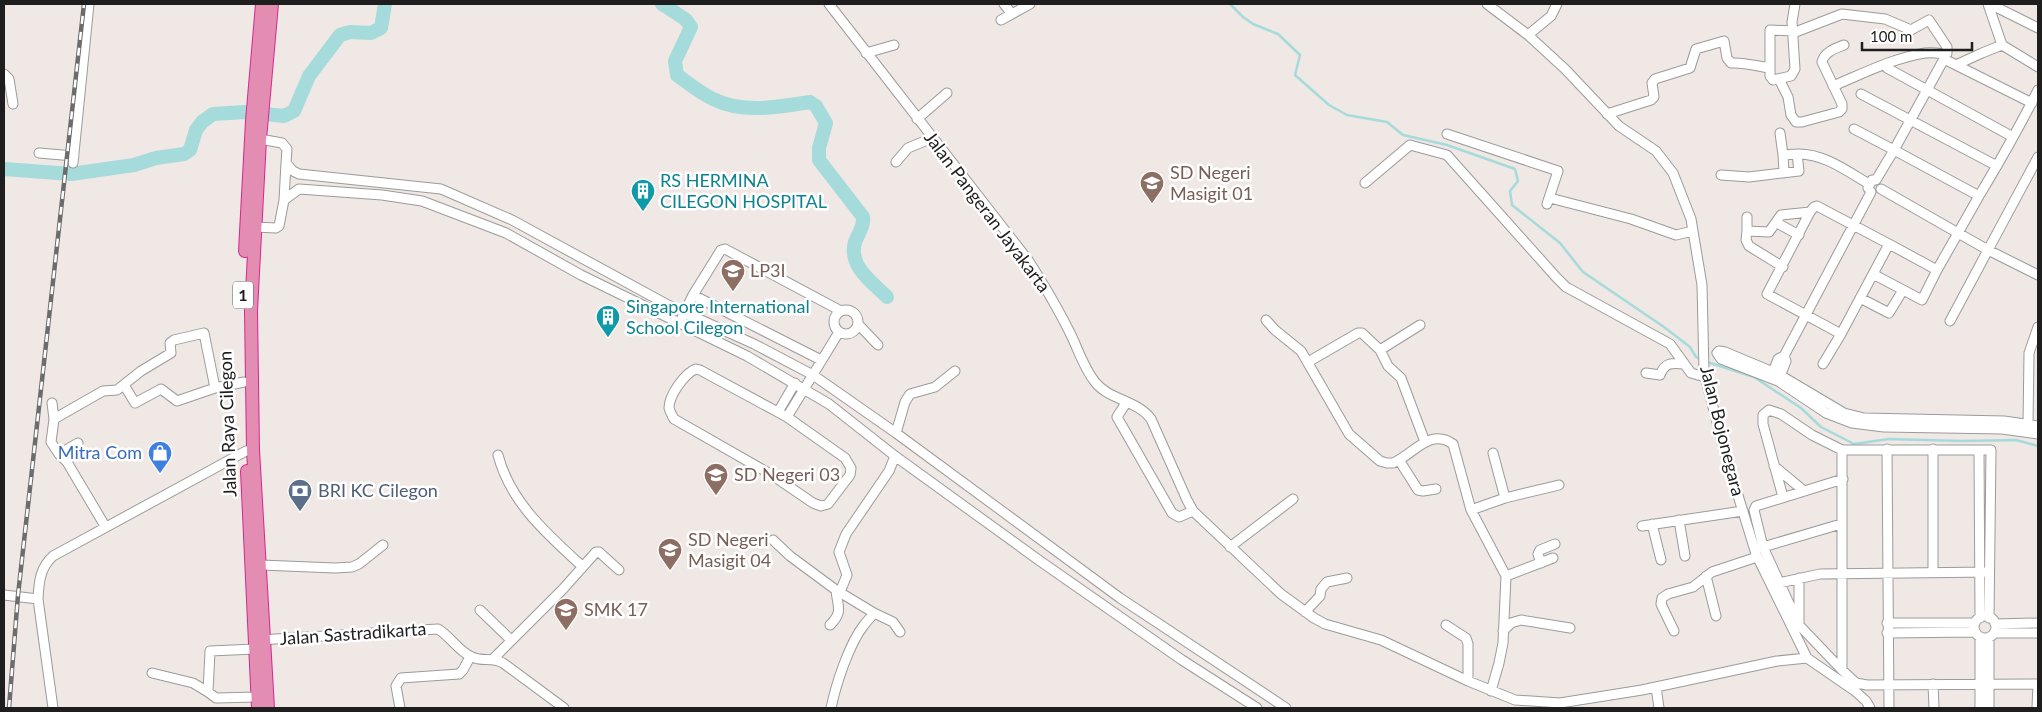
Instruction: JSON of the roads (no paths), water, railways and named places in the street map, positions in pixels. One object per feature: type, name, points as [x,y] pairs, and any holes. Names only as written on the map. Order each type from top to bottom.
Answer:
[{"type":"highway","name":"1","points":[[255,139],[262,4]]},
{"type":"highway","name":"1","points":[[257,115],[272,4]]},
{"type":"highway","name":"Jalan Raya Cilegon","points":[[255,139],[250,450],[258,643],[268,708]]},
{"type":"highway","name":"Jalan Raya Cilegon","points":[[255,139],[242,307],[244,382],[261,565],[258,703]]},
{"type":"street","points":[[38,153],[73,160],[88,4]]},
{"type":"street","name":"Jalan Pangeran Jayakarta","points":[[829,4],[1028,260],[1052,299],[1073,338],[1086,368],[1095,382],[1107,394],[1143,410],[1151,419],[1193,511],[1281,594],[1305,612],[1325,624],[1381,640],[1468,681],[1515,700],[1560,706],[1777,661],[1807,658]]},
{"type":"street","points":[[1004,4],[1012,14]]},
{"type":"street","points":[[1002,20],[1030,4]]},
{"type":"street","name":"Jalan Bojonegara","points":[[1487,4],[1528,35],[1565,69],[1619,126],[1652,147],[1666,161],[1678,184],[1690,219],[1702,285],[1704,375],[1757,557],[1807,658],[1855,691],[1866,701],[1870,708]]},
{"type":"street","points":[[1528,35],[1551,16],[1557,4]]},
{"type":"street","points":[[1795,4],[1793,32],[1794,73],[1779,79],[1771,78],[1769,32],[1771,30],[1793,32],[1842,14],[1885,19],[1911,30],[1929,20],[1946,44],[1948,51],[1944,54],[1925,53],[1912,56],[1833,86]]},
{"type":"street","points":[[1989,4],[2038,28]]},
{"type":"street","points":[[1989,4],[2002,45],[2038,67]]},
{"type":"street","points":[[1607,114],[1651,100],[1654,97],[1652,83],[1655,79],[1690,68],[1696,49],[1719,41],[1724,41],[1726,58],[1731,63],[1743,62],[1751,66],[1770,68]]},
{"type":"street","points":[[866,53],[894,45]]},
{"type":"street","points":[[1779,79],[1788,97],[1790,115],[1796,122],[1809,121],[1839,112],[1842,109],[1842,104],[1824,67],[1823,58],[1831,51],[1844,45]]},
{"type":"street","points":[[1958,64],[2002,45]]},
{"type":"street","points":[[1776,376],[1786,361],[1784,356],[1854,225],[1872,185],[1894,150],[1943,59],[1958,64],[2032,103]]},
{"type":"street","points":[[1887,68],[2013,137]]},
{"type":"street","points":[[4,74],[9,79],[13,104]]},
{"type":"street","points":[[1873,274],[1922,300],[2038,90]]},
{"type":"street","points":[[917,119],[947,93]]},
{"type":"street","points":[[1861,94],[1997,166]]},
{"type":"street","points":[[1854,129],[1979,196]]},
{"type":"street","points":[[1780,133],[1784,173]]},
{"type":"street","points":[[1447,134],[1558,171],[1548,201],[1631,219],[1676,234],[1692,231]]},
{"type":"street","points":[[896,162],[908,148],[932,138]]},
{"type":"street","points":[[255,139],[282,144],[287,149],[284,200],[279,226],[276,228],[255,227]]},
{"type":"street","points":[[1365,184],[1410,145],[1447,155],[1566,287],[1670,344],[1691,373],[1704,375]]},
{"type":"street","points":[[1782,155],[1807,153],[1819,156],[1872,185],[1875,193],[1880,189],[1988,250],[2038,275]]},
{"type":"street","points":[[1721,175],[1749,177],[1799,171],[1797,154]]},
{"type":"street","points":[[1950,321],[2038,157]]},
{"type":"street","points":[[286,163],[292,171],[299,174],[441,189],[512,220],[696,318],[754,344],[813,375],[896,433],[1125,602],[1286,708]]},
{"type":"street","points":[[299,174],[299,189]]},
{"type":"street","points":[[284,200],[299,189],[382,195],[422,201],[506,232],[542,253],[679,324],[747,356],[829,404],[895,456],[1113,612],[1257,708]]},
{"type":"street","points":[[1840,334],[1767,294],[1814,207],[1822,207],[1937,270]]},
{"type":"street","points":[[1747,231],[1769,232],[1781,215],[1810,212]]},
{"type":"street","points":[[1747,218],[1746,240],[1749,246],[1783,267]]},
{"type":"street","points":[[1777,223],[1799,235]]},
{"type":"street","points":[[542,253],[547,239]]},
{"type":"street","points":[[1824,364],[1889,244]]},
{"type":"street","points":[[679,324],[717,254],[720,250],[725,250],[841,312],[850,311],[856,316],[858,324],[878,345]]},
{"type":"street","points":[[1860,298],[1889,313],[1903,290]]},
{"type":"street","points":[[693,296],[821,360]]},
{"type":"street","points":[[841,312],[836,317],[835,325],[839,332],[847,334],[855,331],[858,324]]},
{"type":"street","points":[[690,329],[696,318]]},
{"type":"street","points":[[1266,320],[1275,330],[1301,351],[1349,434],[1380,461],[1387,463],[1399,460],[1425,442],[1439,438],[1453,444],[1471,510],[1506,576],[1499,663],[1491,691]]},
{"type":"street","points":[[1380,350],[1420,325]]},
{"type":"street","points":[[1776,376],[1721,359],[1717,353],[1719,351],[1725,352],[1776,376],[1826,413],[1853,420],[1884,427],[2035,428],[2029,353],[2038,327]]},
{"type":"street","points":[[787,418],[839,332]]},
{"type":"street","points":[[54,419],[103,391],[118,390],[141,370],[171,353],[170,343],[201,333],[205,336],[215,388]]},
{"type":"street","points":[[1308,362],[1358,333],[1368,337],[1380,350],[1388,366],[1403,382],[1425,442]]},
{"type":"street","points":[[1646,373],[1660,375],[1668,363],[1684,364]]},
{"type":"street","points":[[700,370],[787,418],[845,458],[850,464],[850,475],[825,506],[813,503],[772,475],[674,419],[669,404],[687,373],[700,370]]},
{"type":"street","points":[[896,433],[905,402],[910,394],[935,386],[955,371]]},
{"type":"street","points":[[124,385],[135,403],[162,389],[177,401],[215,388],[244,382]]},
{"type":"street","points":[[778,412],[795,383]]},
{"type":"street","points":[[52,403],[54,419],[51,442],[67,462],[106,526]]},
{"type":"street","points":[[1126,403],[1118,418],[1172,513],[1179,517],[1193,511]]},
{"type":"street","points":[[1783,497],[1763,424],[1763,415],[1769,410],[1781,414],[1812,435],[1842,450],[1991,450],[1984,572]]},
{"type":"street","points":[[59,454],[78,443]]},
{"type":"street","points":[[1887,449],[1886,572],[1889,708]]},
{"type":"street","points":[[53,708],[38,599],[42,568],[47,561],[106,526],[250,450]]},
{"type":"street","points":[[1842,450],[1842,670]]},
{"type":"street","points":[[1932,572],[1933,450]]},
{"type":"street","points":[[1979,450],[1985,628],[1984,683],[1980,708]]},
{"type":"street","points":[[1494,453],[1506,498]]},
{"type":"street","points":[[498,455],[504,476],[532,519],[582,566]]},
{"type":"street","points":[[830,625],[837,616],[840,607],[838,591],[847,574],[839,552],[841,545],[846,534],[889,471],[895,456]]},
{"type":"street","points":[[1399,460],[1418,490],[1436,489]]},
{"type":"street","points":[[1773,465],[1804,490]]},
{"type":"street","points":[[1843,479],[1754,507],[1763,547],[1799,625],[1856,683],[1867,685],[2038,684],[2037,708]]},
{"type":"street","points":[[1471,510],[1506,498],[1559,485]]},
{"type":"street","points":[[1230,547],[1293,499]]},
{"type":"street","points":[[1642,526],[1743,511]]},
{"type":"street","points":[[1679,520],[1685,556]]},
{"type":"street","points":[[1652,524],[1661,560]]},
{"type":"street","points":[[1763,547],[1841,524]]},
{"type":"street","points":[[773,540],[790,556],[838,591],[893,622],[900,632]]},
{"type":"street","points":[[1541,563],[1538,554],[1540,550],[1554,544]]},
{"type":"street","points":[[261,565],[352,567],[359,564],[383,545]]},
{"type":"street","points":[[493,658],[563,589],[596,552],[599,552],[619,570]]},
{"type":"street","points":[[1674,631],[1661,604],[1662,598],[1692,587],[1706,576],[1757,557]]},
{"type":"street","points":[[1506,576],[1553,558]]},
{"type":"street","points":[[1778,583],[1820,574],[1984,572]]},
{"type":"street","points":[[1706,576],[1716,616]]},
{"type":"street","points":[[1305,612],[1320,596],[1323,586],[1327,582],[1347,578]]},
{"type":"street","points":[[1799,578],[1799,625]]},
{"type":"street","points":[[4,595],[38,599]]},
{"type":"street","points":[[1113,612],[1125,602]]},
{"type":"street","points":[[480,610],[511,640]]},
{"type":"street","points":[[831,708],[838,683],[852,648],[863,626],[874,613]]},
{"type":"street","points":[[1503,631],[1511,623],[1521,620],[1570,628]]},
{"type":"street","points":[[1887,628],[1985,628],[2038,623]]},
{"type":"street","points":[[1446,625],[1466,638],[1468,644],[1468,681]]},
{"type":"street","name":"Jalan Sastradikarta","points":[[208,692],[210,651],[258,643],[434,628],[442,631],[470,657]]},
{"type":"street","points":[[1985,628],[2038,633]]},
{"type":"street","points":[[400,708],[396,686],[401,678],[459,674],[470,657],[479,659],[493,658],[503,662],[561,707]]},
{"type":"street","points":[[152,673],[194,683],[216,698],[258,703]]},
{"type":"street","points":[[1984,683],[1989,708]]},
{"type":"street","points":[[1932,684],[1934,708]]},
{"type":"street","points":[[1656,687],[1659,708]]},
{"type":"waterway","points":[[4,169],[71,174],[134,165],[156,158],[184,154],[190,150],[196,130],[202,122],[213,114],[245,112],[284,116],[294,111],[309,76],[340,35],[350,32],[371,33],[381,28],[385,4]]},
{"type":"waterway","points":[[662,4],[685,19],[691,27],[675,61],[677,75],[699,91],[724,104],[748,108],[786,106],[810,102],[816,106],[826,123],[819,148],[819,160],[863,217],[862,227],[855,242],[855,259],[868,279],[887,297]]},
{"type":"waterway","points":[[1230,4],[1253,24],[1278,34],[1300,55],[1295,75],[1329,105],[1347,115],[1387,122],[1403,135],[1447,145],[1515,169],[1518,181],[1510,191],[1512,205],[1560,243],[1583,272],[1664,327],[1690,347],[1696,357],[1702,360]]},
{"type":"waterway","points":[[1707,362],[1754,377],[1801,408],[1821,427],[1854,444],[1889,439],[2016,440],[2038,446]]},
{"type":"railway","points":[[9,708],[18,595],[84,4]]},
{"type":"place","name":"SD Negeri Masigit 01","points":[[1152,204]]},
{"type":"place","name":"RS HERMINA CILEGON HOSPITAL","points":[[643,212]]},
{"type":"place","name":"LP3I","points":[[733,292]]},
{"type":"place","name":"Singapore International School Cilegon","points":[[608,338]]},
{"type":"place","name":"Mitra Com","points":[[160,474]]},
{"type":"place","name":"SD Negeri 03","points":[[716,496]]},
{"type":"place","name":"BRI KC Cilegon","points":[[300,512]]},
{"type":"place","name":"SD Negeri Masigit 04","points":[[670,571]]},
{"type":"place","name":"SMK 17","points":[[566,631]]}]
